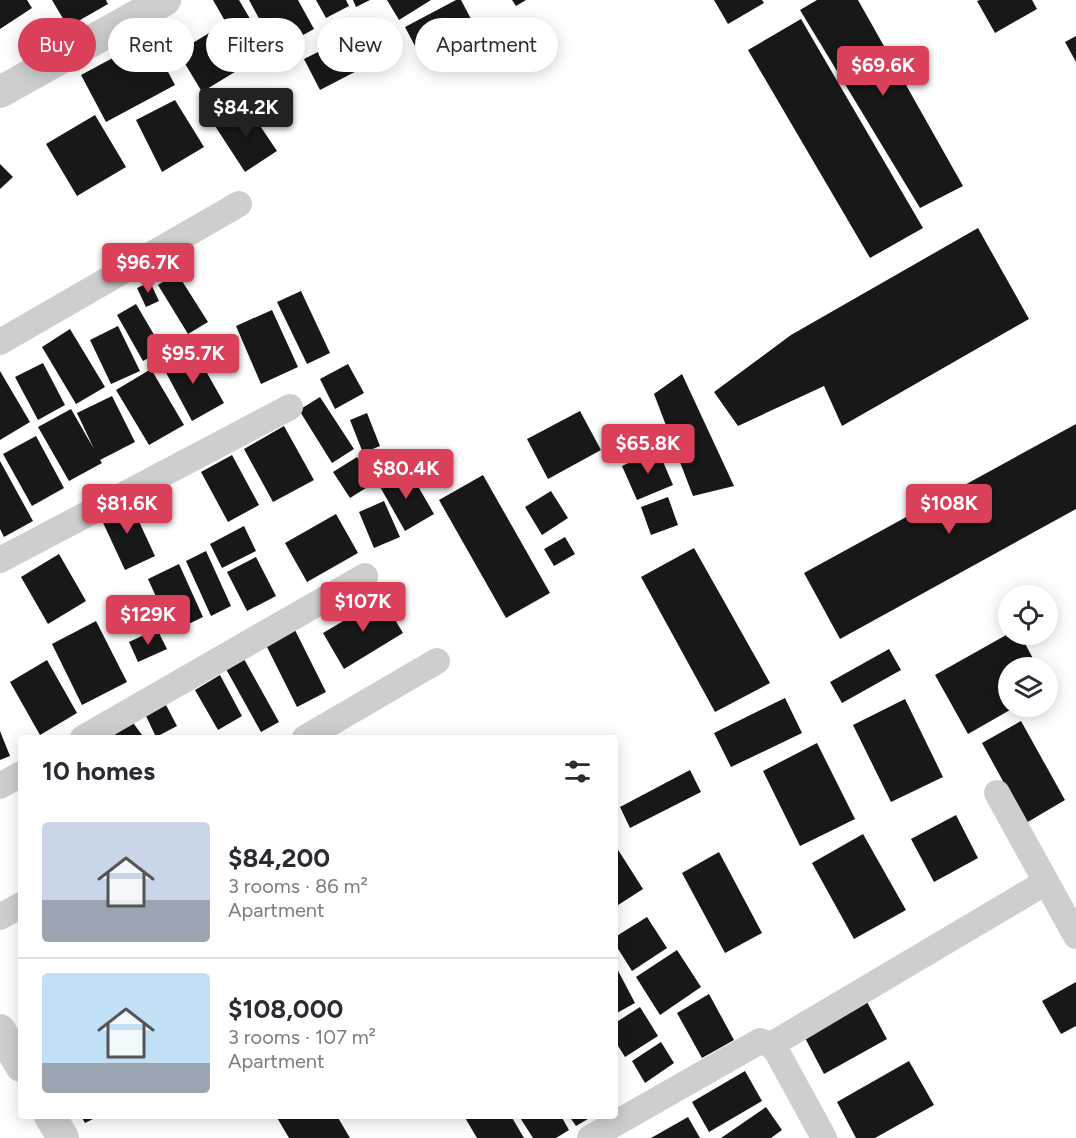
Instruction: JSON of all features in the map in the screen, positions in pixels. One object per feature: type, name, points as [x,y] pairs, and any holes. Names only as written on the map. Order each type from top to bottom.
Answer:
[{"type":"street","points":[[0,92],[165,0]]},
{"type":"street","points":[[0,342],[238,204]]},
{"type":"street","points":[[0,560],[290,406]]},
{"type":"street","points":[[88,735],[365,576]]},
{"type":"street","points":[[310,735],[437,661]]},
{"type":"street","points":[[0,786],[18,776]]},
{"type":"street","points":[[998,793],[1076,936]]},
{"type":"street","points":[[771,1045],[1046,882]]},
{"type":"street","points":[[0,917],[18,906]]},
{"type":"street","points":[[0,1030],[18,1061]]},
{"type":"street","points":[[590,1138],[760,1041],[771,1045],[777,1052],[824,1138]]},
{"type":"street","points":[[52,1119],[63,1138]]},
{"type":"building","points":[[0,0],[27,0],[32,8],[0,29]]},
{"type":"building","points":[[52,0],[106,0],[108,4],[84,18],[63,18]]},
{"type":"building","points":[[213,0],[239,0],[250,18],[223,18]]},
{"type":"building","points":[[249,0],[298,0],[314,29],[305,34],[305,18],[259,18]]},
{"type":"building","points":[[316,0],[346,0],[349,6],[326,18]]},
{"type":"building","points":[[353,0],[370,0],[356,7]]},
{"type":"building","points":[[387,0],[431,0],[402,18],[398,18]]},
{"type":"building","points":[[456,0],[461,0],[470,18],[422,18]]},
{"type":"building","points":[[512,0],[526,0],[516,6]]},
{"type":"building","points":[[714,0],[762,0],[764,3],[728,24]]},
{"type":"building","points":[[817,0],[858,0],[963,186],[920,208],[800,10]]},
{"type":"building","points":[[1032,0],[1037,9],[995,33],[977,1]]},
{"type":"building","points":[[801,19],[923,228],[870,258],[748,50]]},
{"type":"building","points":[[415,22],[415,46],[405,27]]},
{"type":"building","points":[[206,35],[206,72],[235,72],[202,92],[190,72],[194,72],[194,42]]},
{"type":"building","points":[[1076,36],[1076,62],[1065,42]]},
{"type":"building","points":[[317,52],[317,72],[355,72],[320,90],[305,58]]},
{"type":"building","points":[[108,61],[108,72],[168,72],[175,85],[106,122],[81,75],[87,72],[96,72],[96,67]]},
{"type":"building","points":[[175,100],[204,147],[162,172],[136,120]]},
{"type":"building","points":[[246,105],[277,151],[245,172],[215,126]]},
{"type":"building","points":[[95,115],[126,167],[77,196],[46,144]]},
{"type":"building","points":[[0,164],[13,177],[0,189]]},
{"type":"building","points":[[978,228],[1029,319],[842,426],[824,386],[738,426],[714,392],[791,335]]},
{"type":"building","points":[[177,273],[208,322],[188,334],[158,285]]},
{"type":"building","points":[[150,282],[159,301],[146,307],[137,288]]},
{"type":"building","points":[[301,291],[330,353],[307,364],[277,302]]},
{"type":"building","points":[[136,304],[163,350],[143,361],[117,315]]},
{"type":"building","points":[[272,310],[298,367],[261,384],[236,326]]},
{"type":"building","points":[[118,326],[140,371],[111,384],[90,340]]},
{"type":"building","points":[[70,329],[105,387],[76,404],[42,347]]},
{"type":"building","points":[[194,350],[224,403],[192,421],[163,367]]},
{"type":"building","points":[[43,363],[65,405],[38,420],[15,377]]},
{"type":"building","points":[[348,364],[364,393],[335,409],[320,379]]},
{"type":"building","points":[[151,369],[184,425],[149,445],[116,390]]},
{"type":"building","points":[[0,371],[30,422],[0,440]]},
{"type":"building","points":[[682,374],[734,486],[693,496],[654,394]]},
{"type":"building","points":[[112,396],[135,442],[100,460],[102,463],[69,481],[38,427],[71,409],[94,449],[77,413]]},
{"type":"building","points":[[320,397],[354,449],[332,463],[299,410]]},
{"type":"building","points":[[580,411],[601,450],[548,479],[527,439]]},
{"type":"building","points":[[367,413],[380,446],[363,453],[350,420]]},
{"type":"building","points":[[1076,424],[1076,509],[840,639],[804,573]]},
{"type":"building","points":[[284,426],[314,480],[273,502],[244,449]]},
{"type":"building","points":[[36,436],[64,488],[32,506],[3,454]]},
{"type":"building","points":[[658,450],[673,485],[637,500],[622,466]]},
{"type":"building","points":[[232,455],[259,505],[228,522],[201,472]]},
{"type":"building","points":[[357,457],[374,483],[350,498],[333,472]]},
{"type":"building","points":[[0,461],[33,521],[4,537],[0,529]]},
{"type":"building","points":[[408,469],[434,514],[405,531],[379,485]]},
{"type":"building","points":[[483,475],[550,593],[506,618],[439,500]]},
{"type":"building","points":[[551,491],[568,518],[542,535],[525,507]]},
{"type":"building","points":[[668,497],[678,525],[651,535],[641,507]]},
{"type":"building","points":[[129,500],[155,556],[125,570],[99,514]]},
{"type":"building","points":[[384,501],[400,537],[374,548],[359,512]]},
{"type":"building","points":[[336,514],[358,553],[307,582],[285,543]]},
{"type":"building","points":[[244,526],[256,551],[222,568],[210,544]]},
{"type":"building","points":[[565,537],[575,554],[554,566],[544,549]]},
{"type":"building","points":[[694,548],[770,683],[715,712],[641,577]]},
{"type":"building","points":[[206,551],[231,606],[211,616],[186,561]]},
{"type":"building","points":[[59,554],[86,601],[48,624],[21,577]]},
{"type":"building","points":[[256,557],[276,596],[247,611],[227,572]]},
{"type":"building","points":[[179,564],[203,617],[172,632],[148,579]]},
{"type":"building","points":[[382,598],[403,633],[344,669],[323,633]]},
{"type":"building","points":[[145,599],[156,622],[133,633],[122,610]]},
{"type":"building","points":[[96,621],[127,682],[82,705],[52,644]]},
{"type":"building","points":[[157,629],[167,649],[138,662],[129,642]]},
{"type":"building","points":[[295,630],[326,692],[297,707],[266,645]]},
{"type":"building","points":[[998,640],[998,645],[1026,645],[1032,657],[998,657],[998,717],[968,734],[935,675]]},
{"type":"building","points":[[889,649],[901,670],[842,703],[830,682]]},
{"type":"building","points":[[244,659],[279,722],[261,732],[226,669]]},
{"type":"building","points":[[47,660],[77,713],[40,735],[10,682]]},
{"type":"building","points":[[220,675],[242,716],[218,730],[195,690]]},
{"type":"building","points":[[785,698],[802,733],[731,767],[714,733]]},
{"type":"building","points":[[905,699],[943,777],[891,802],[853,725]]},
{"type":"building","points":[[166,705],[177,726],[160,735],[155,735],[146,716]]},
{"type":"building","points":[[131,720],[142,735],[107,735]]},
{"type":"building","points":[[1021,721],[1065,800],[1026,823],[982,743]]},
{"type":"building","points":[[0,731],[10,756],[0,760]]},
{"type":"building","points":[[817,743],[855,819],[800,846],[763,771]]},
{"type":"building","points":[[690,770],[701,792],[630,828],[620,807]]},
{"type":"building","points":[[956,815],[978,858],[934,882],[911,839]]},
{"type":"building","points":[[863,834],[906,910],[854,939],[812,863]]},
{"type":"building","points":[[618,850],[643,889],[618,905]]},
{"type":"building","points":[[719,852],[762,933],[725,953],[682,873]]},
{"type":"building","points":[[647,917],[667,948],[632,971],[618,949],[618,935]]},
{"type":"building","points":[[677,950],[701,987],[660,1015],[636,977]]},
{"type":"building","points":[[618,971],[635,1003],[618,1012]]},
{"type":"building","points":[[1076,982],[1076,1026],[1061,1034],[1042,1001]]},
{"type":"building","points":[[709,994],[734,1040],[702,1058],[677,1013]]},
{"type":"building","points":[[867,1002],[887,1039],[824,1074],[804,1036]]},
{"type":"building","points":[[640,1007],[658,1036],[625,1057],[618,1046],[618,1021]]},
{"type":"building","points":[[661,1042],[674,1063],[645,1083],[632,1061]]},
{"type":"building","points":[[909,1061],[934,1105],[875,1138],[856,1138],[837,1102]]},
{"type":"building","points":[[745,1071],[762,1101],[709,1132],[692,1102]]},
{"type":"building","points":[[766,1107],[782,1130],[771,1138],[721,1138]]},
{"type":"building","points":[[688,1117],[700,1138],[651,1138]]},
{"type":"building","points":[[278,1119],[339,1119],[350,1138],[289,1138]]},
{"type":"building","points":[[466,1119],[513,1119],[524,1138],[477,1138]]},
{"type":"building","points":[[521,1119],[563,1119],[569,1130],[556,1138],[533,1138]]},
{"type":"building","points":[[571,1119],[588,1119],[576,1126]]}]
